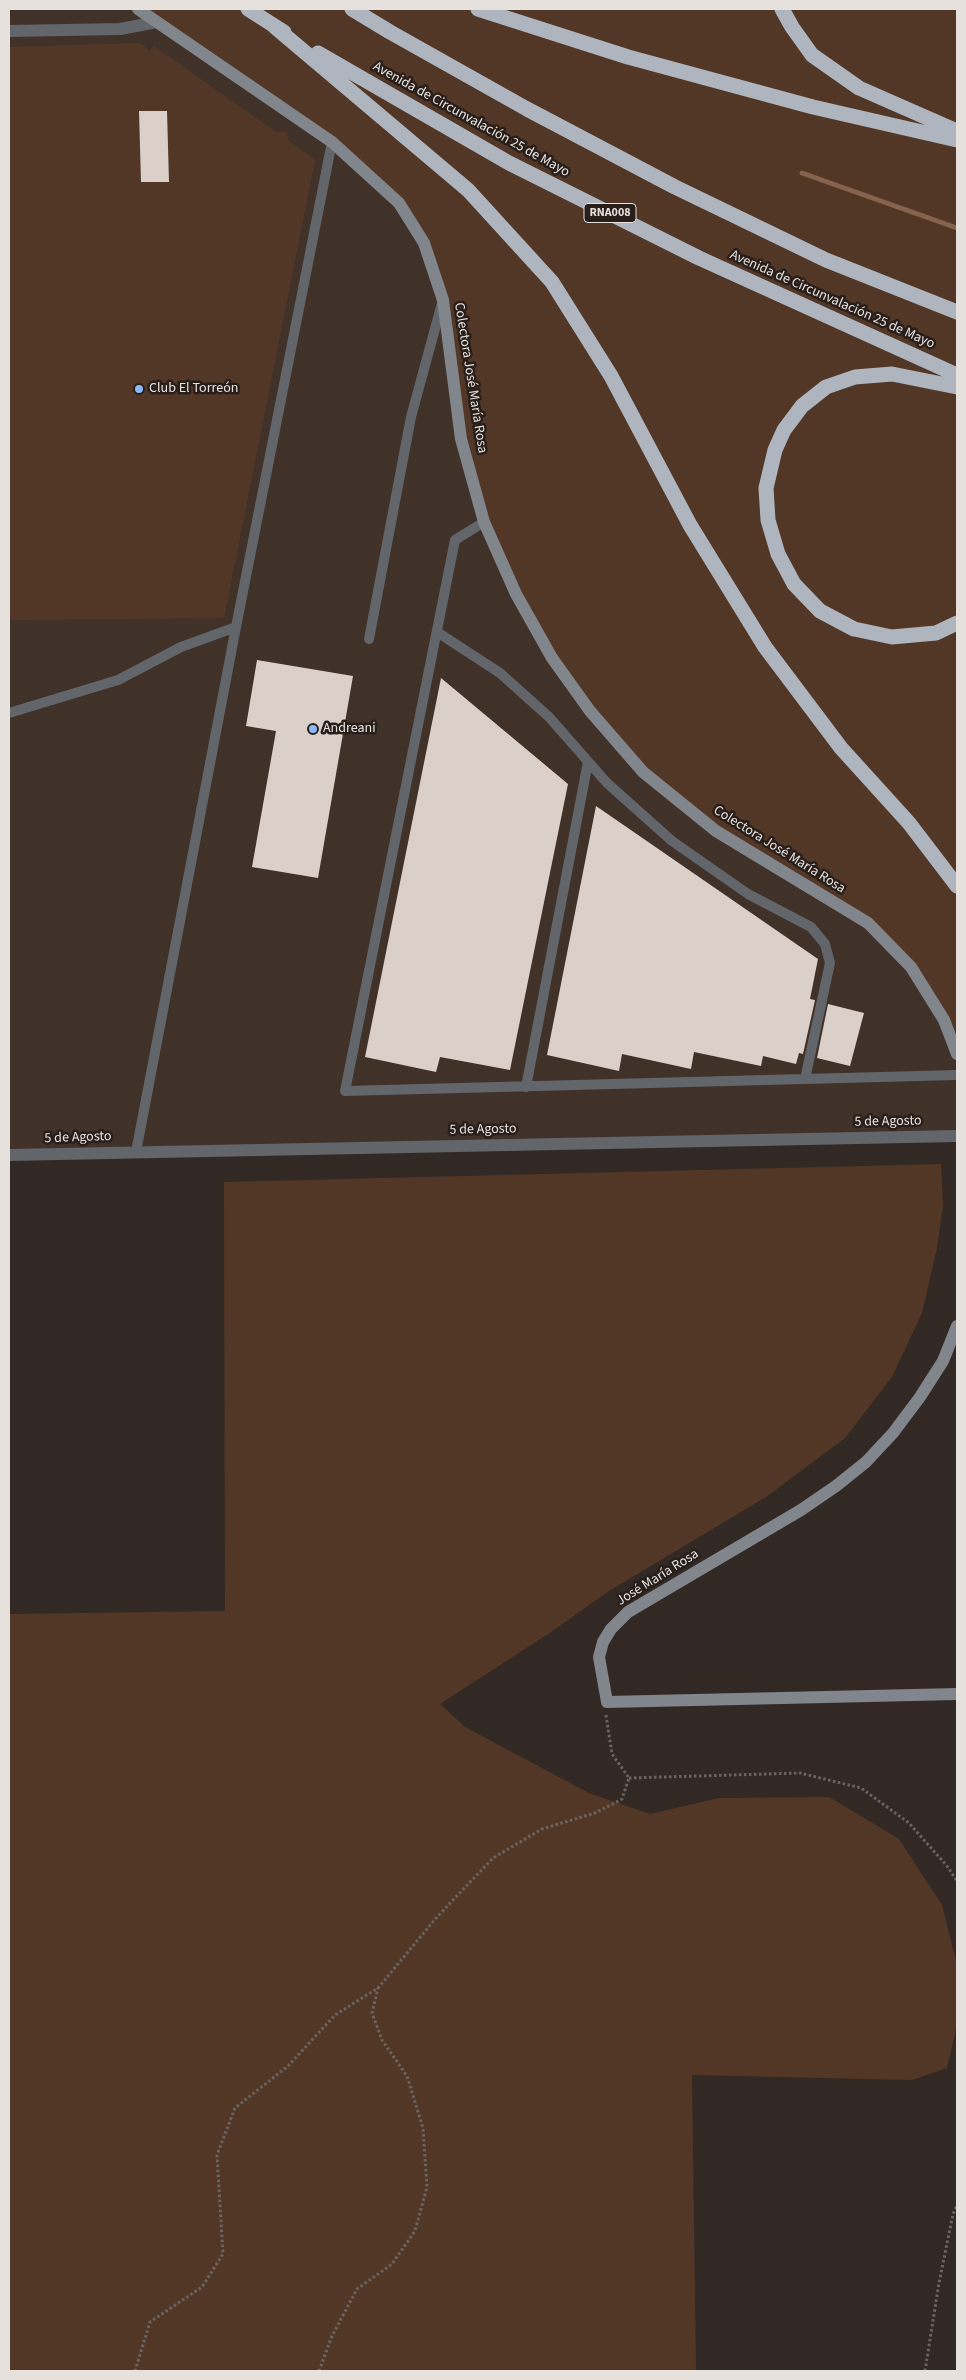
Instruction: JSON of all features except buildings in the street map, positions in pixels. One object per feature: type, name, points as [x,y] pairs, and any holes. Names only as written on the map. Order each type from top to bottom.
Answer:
[{"type":"highway","name":"Avenida de Circunvalación 25 de Mayo","points":[[248,9],[275,27],[508,163],[699,258],[957,375]]},
{"type":"highway","points":[[352,9],[510,99],[675,187],[826,260],[957,312]]},
{"type":"highway","points":[[478,9],[628,58],[813,107],[957,140]]},
{"type":"highway","points":[[782,9],[812,55],[859,88],[957,131]]},
{"type":"highway","points":[[275,27],[468,190],[552,282],[611,376],[690,525],[765,647],[842,748],[908,823],[957,886]]},
{"type":"highway","points":[[957,387],[892,374],[855,377],[826,387],[802,406],[784,430],[775,450],[766,488],[768,520],[778,554],[794,584],[820,611],[854,630],[892,637],[936,633],[957,623]]},
{"type":"main road","name":"Colectora José María Rosa","points":[[138,9],[332,142],[399,203],[424,243],[443,300],[461,439],[484,522],[516,594],[552,658],[590,711],[643,772],[716,831],[868,923],[911,967],[944,1020],[957,1054]]},
{"type":"main road","name":"José María Rosa","points":[[607,1702],[599,1657],[611,1628],[628,1612],[800,1510],[836,1486],[866,1462],[893,1434],[920,1397],[943,1361],[957,1326]]},
{"type":"main road","points":[[607,1702],[957,1694]]},
{"type":"street","points":[[9,31],[120,28],[157,22]]},
{"type":"street","name":"5 de Agosto","points":[[9,1155],[957,1136]]},
{"type":"lane","points":[[136,1152],[236,627],[332,142]]},
{"type":"lane","points":[[369,639],[411,417],[443,300]]},
{"type":"lane","points":[[484,522],[455,540],[345,1091],[957,1075]]},
{"type":"lane","points":[[9,713],[118,680],[181,647],[236,627]]},
{"type":"lane","points":[[437,632],[500,673],[549,717],[607,783],[672,841],[748,894],[811,927],[825,944],[830,963],[805,1079]]},
{"type":"lane","points":[[526,1087],[588,762]]},
{"type":"path","points":[[607,1702],[607,1727],[612,1754],[629,1778]]},
{"type":"path","points":[[629,1778],[800,1773],[861,1788],[909,1823],[947,1866],[957,1881]]},
{"type":"path","points":[[135,2371],[150,2322],[202,2287],[223,2254],[217,2155],[235,2108],[288,2066],[335,2015],[378,1988],[437,1917],[493,1858],[542,1829],[595,1814],[622,1798],[629,1778]]},
{"type":"path","points":[[319,2371],[332,2336],[357,2289],[392,2264],[415,2231],[427,2187],[423,2128],[407,2076],[382,2040],[372,2013],[378,1988]]},
{"type":"path","points":[[925,2371],[941,2273],[953,2214],[957,2205]]},
{"type":"shaded area","points":[[9,9],[138,9],[332,142],[399,203],[868,923],[911,967],[957,1054],[957,1136],[9,1155]]},
{"type":"shaded area","points":[[138,9],[957,9],[957,1054],[911,967],[868,923],[716,831],[643,772],[552,658],[484,522],[424,243],[399,203],[356,163]]},
{"type":"shaded area","name":"Club El Torreón","points":[[140,43],[150,51],[154,46],[276,132],[287,132],[288,140],[315,160],[224,618],[9,620],[9,47]]},
{"type":"shaded area","points":[[941,1164],[943,1205],[937,1248],[922,1313],[892,1377],[845,1438],[766,1497],[609,1591],[548,1634],[440,1704],[465,1727],[589,1793],[650,1814],[719,1798],[829,1797],[899,1839],[942,1905],[957,1965],[957,2025],[947,2068],[912,2080],[692,2075],[696,2371],[9,2371],[9,1614],[225,1611],[224,1182]]},
{"type":"waterway","points":[[802,173],[957,228]]},
{"type":"place","name":"Club El Torreón","points":[[139,389]]},
{"type":"place","name":"Andreani","points":[[313,729]]}]
